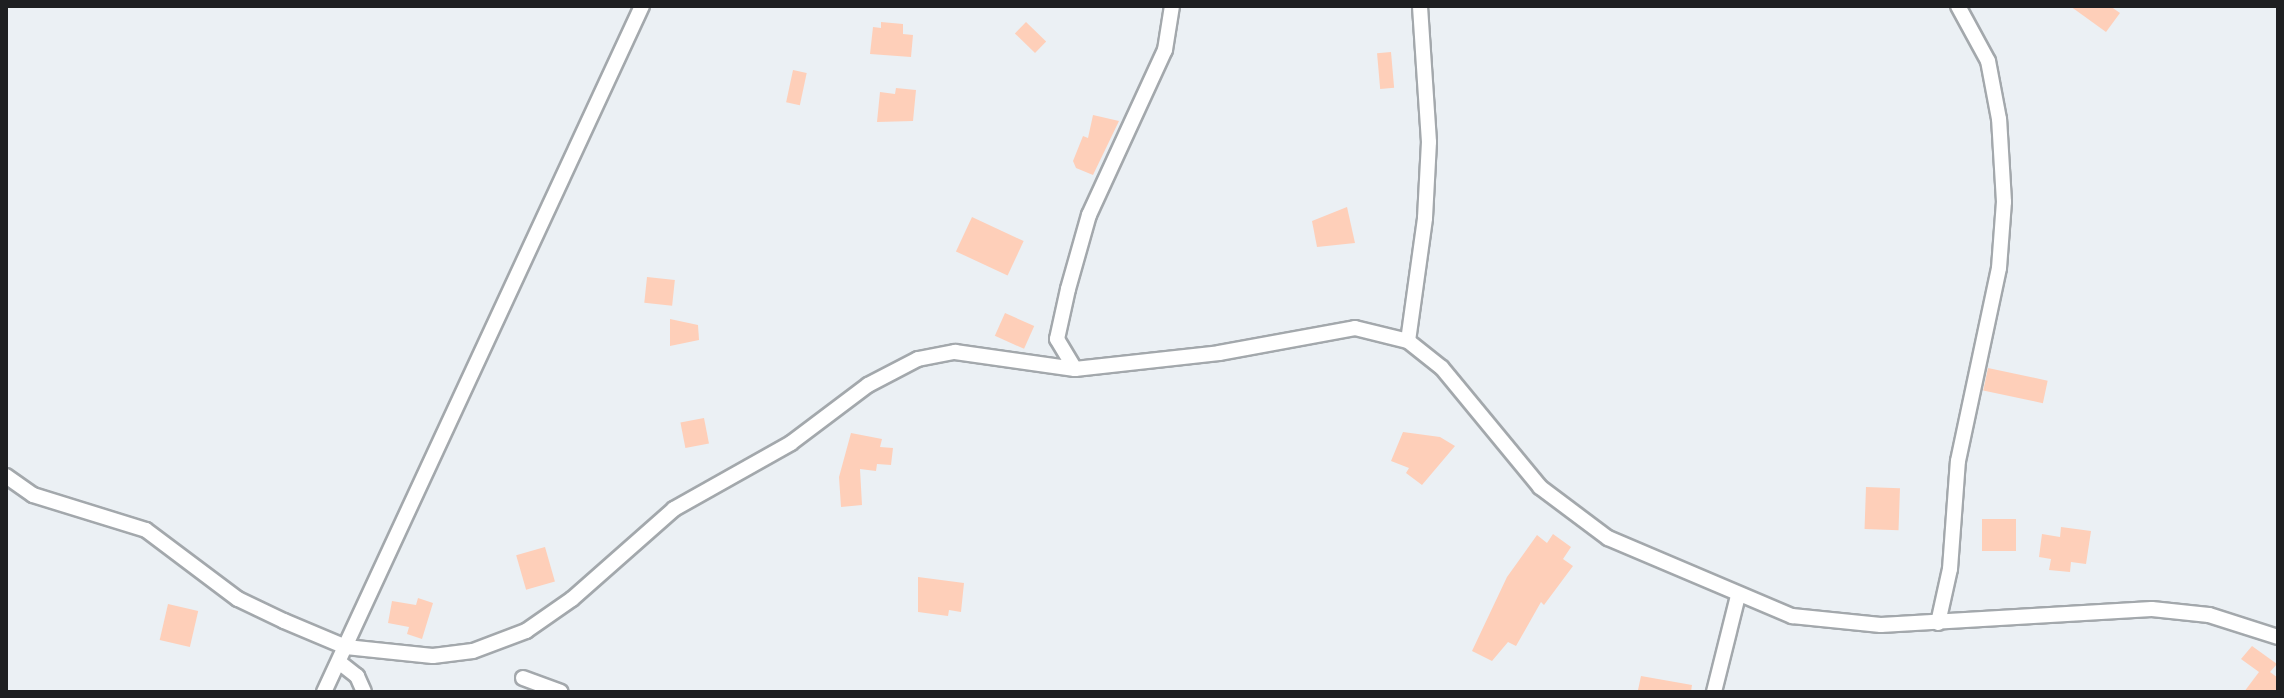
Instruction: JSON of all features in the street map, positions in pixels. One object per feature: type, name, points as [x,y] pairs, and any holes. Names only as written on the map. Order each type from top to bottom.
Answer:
[{"type":"street","points":[[324,692],[642,6]]},
{"type":"street","points":[[1075,369],[1057,339],[1068,289],[1089,215],[1165,50],[1172,6]]},
{"type":"street","points":[[1408,341],[1425,218],[1429,142],[1420,6]]},
{"type":"street","points":[[1938,623],[1950,569],[1958,461],[1999,268],[2004,202],[1999,119],[1988,61],[1958,6]]},
{"type":"street","points":[[6,476],[33,495],[146,530],[238,599],[346,647],[433,656],[473,651],[526,631],[572,599],[674,509],[791,443],[868,385],[918,359],[955,352],[1075,369],[1219,353],[1355,328],[1408,341],[1472,399],[1540,487],[1586,524],[1738,596],[1792,616],[1843,625],[1938,623],[2152,609],[2209,615],[2278,637]]},
{"type":"street","points":[[1714,692],[1738,596]]},
{"type":"street","points":[[339,662],[357,676],[364,692]]},
{"type":"street","points":[[523,678],[561,692]]},
{"type":"building","points":[[2070,6],[2110,6],[2120,13],[2106,32]]},
{"type":"building","points":[[881,22],[903,24],[903,34],[913,35],[911,57],[870,54],[873,27],[881,28]]},
{"type":"building","points":[[1026,22],[1046,41],[1035,53],[1015,34]]},
{"type":"building","points":[[1391,52],[1394,88],[1380,89],[1377,53]]},
{"type":"building","points":[[793,70],[807,73],[800,105],[786,102]]},
{"type":"building","points":[[896,88],[916,90],[913,121],[877,122],[880,92],[895,94]]},
{"type":"building","points":[[1093,115],[1119,121],[1093,175],[1076,168],[1073,161],[1083,136],[1088,138]]},
{"type":"building","points":[[1347,207],[1355,243],[1317,247],[1312,221]]},
{"type":"building","points":[[972,217],[1024,241],[1008,276],[956,251]]},
{"type":"building","points":[[647,277],[675,280],[672,306],[644,303]]},
{"type":"building","points":[[1005,313],[1034,326],[1024,349],[995,336]]},
{"type":"building","points":[[670,319],[698,325],[699,340],[670,346]]},
{"type":"building","points":[[1988,368],[2048,381],[2043,403],[1983,390]]},
{"type":"building","points":[[704,418],[709,444],[685,448],[680,423]]},
{"type":"building","points":[[1403,432],[1440,437],[1455,446],[1422,485],[1406,473],[1409,468],[1391,461]]},
{"type":"building","points":[[851,433],[882,439],[880,447],[893,448],[891,465],[877,464],[876,471],[860,469],[862,505],[841,507],[839,477]]},
{"type":"building","points":[[1866,487],[1900,488],[1899,530],[1865,529]]},
{"type":"building","points":[[1982,519],[2016,519],[2016,551],[1982,551]]},
{"type":"building","points":[[2061,527],[2091,531],[2086,564],[2071,562],[2070,572],[2049,570],[2051,559],[2039,557],[2042,534],[2060,537]]},
{"type":"building","points":[[1553,534],[1571,547],[1563,559],[1573,566],[1544,605],[1541,602],[1516,646],[1508,642],[1492,661],[1472,651],[1507,577],[1537,535],[1547,543]]},
{"type":"building","points":[[545,547],[555,582],[526,590],[516,555]]},
{"type":"building","points":[[918,577],[964,583],[961,612],[949,610],[948,616],[918,612]]},
{"type":"building","points":[[418,598],[433,603],[422,639],[407,634],[409,627],[388,623],[392,601],[416,605]]},
{"type":"building","points":[[168,604],[198,611],[190,647],[160,640]]},
{"type":"building","points":[[2252,646],[2277,664],[2270,672],[2278,678],[2278,692],[2244,692],[2259,672],[2241,659]]},
{"type":"building","points":[[1641,676],[1692,685],[1691,692],[1638,690]]}]
